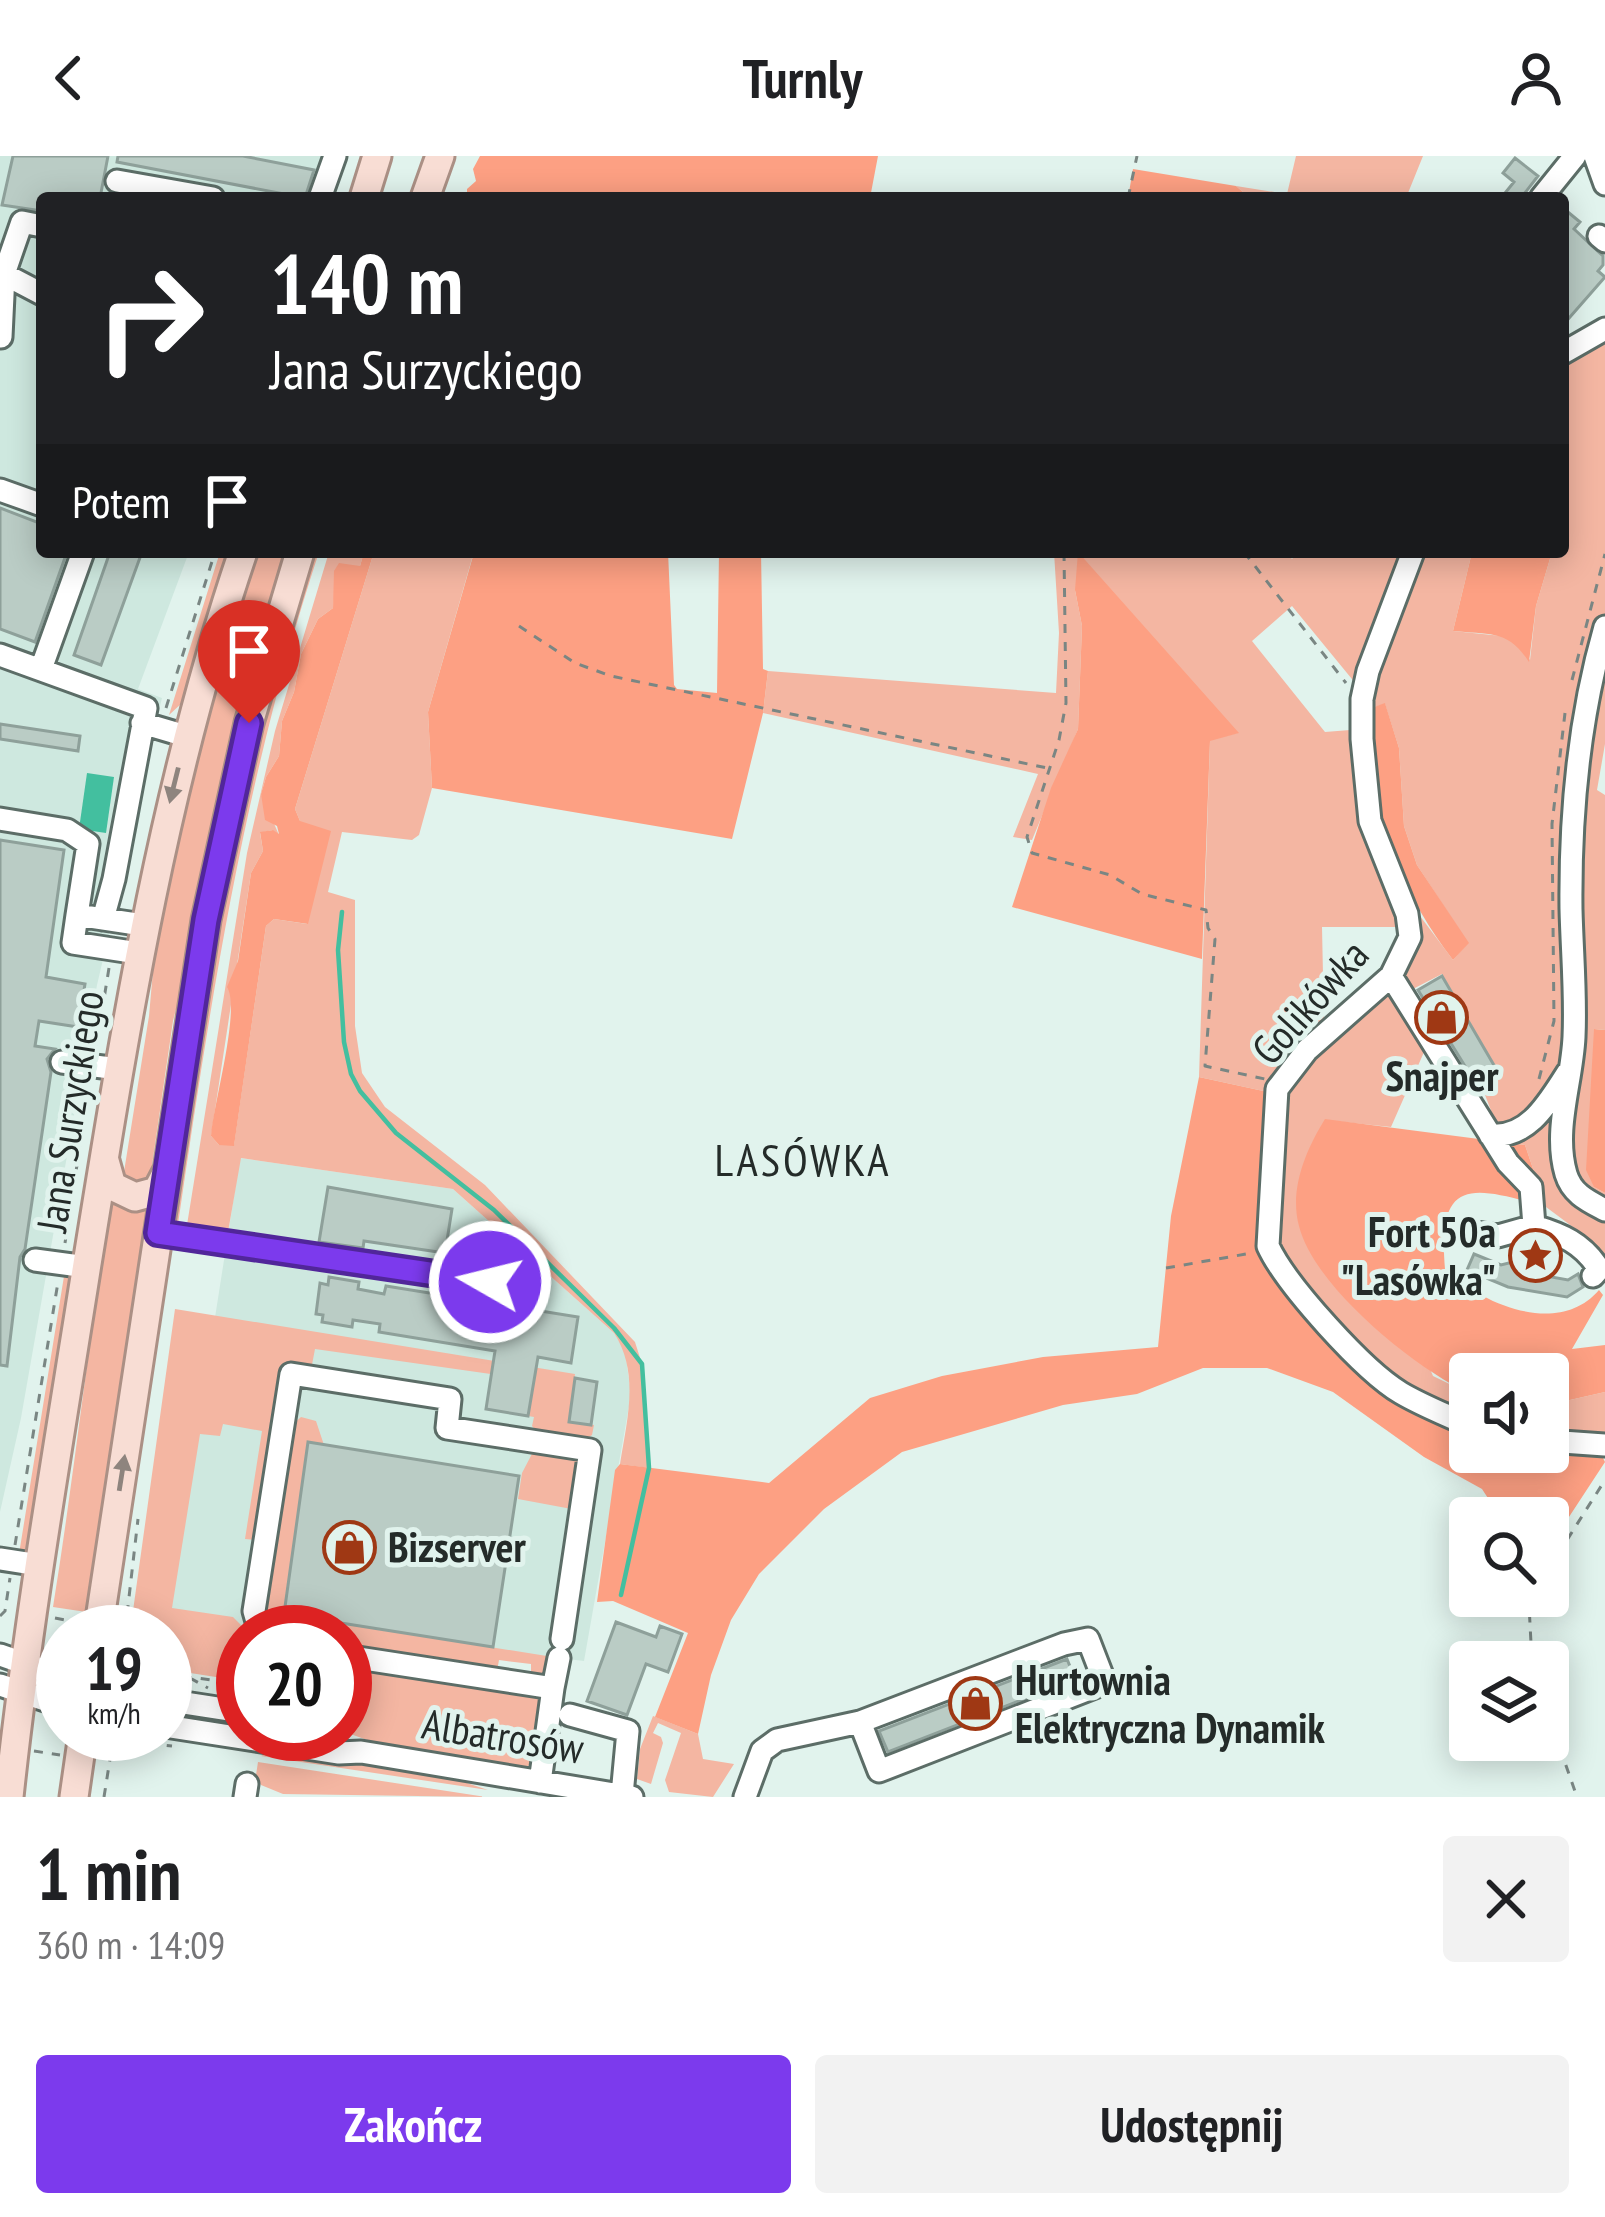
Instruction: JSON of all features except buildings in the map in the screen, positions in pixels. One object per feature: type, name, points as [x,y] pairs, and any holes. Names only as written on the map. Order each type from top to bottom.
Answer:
[{"type":"main road","points":[[366,192],[377,156]]},
{"type":"main road","points":[[427,192],[440,156]]},
{"type":"main road","name":"Jana Surzyckiego","points":[[9,1797],[16,1561],[70,1265],[105,1151],[102,1065],[186,736],[240,558]]},
{"type":"main road","points":[[99,1605],[206,920],[268,653],[299,558]]},
{"type":"main road","points":[[105,1151],[109,1181],[128,1196],[157,1191],[168,1169]]},
{"type":"main road","points":[[74,1797],[79,1761]]},
{"type":"street","points":[[322,192],[335,156]]},
{"type":"street","points":[[1545,192],[1575,156]]},
{"type":"street","points":[[1594,156],[1605,184]]},
{"type":"street","points":[[117,181],[179,192]]},
{"type":"street","points":[[1,337],[2,273],[22,222],[36,225]]},
{"type":"street","points":[[2,273],[36,291]]},
{"type":"street","points":[[1569,348],[1605,329]]},
{"type":"street","points":[[0,490],[36,503]]},
{"type":"street","points":[[41,669],[81,558]]},
{"type":"street","name":"Golikówka","points":[[1268,1246],[1277,1089],[1307,1050],[1391,976],[1406,952],[1410,932],[1370,821],[1362,699],[1411,558]]},
{"type":"street","points":[[1605,626],[1575,802],[1572,1065],[1562,1130],[1568,1180],[1577,1193],[1605,1210]]},
{"type":"street","points":[[0,655],[146,708],[153,719],[186,736]]},
{"type":"street","points":[[103,919],[153,719]]},
{"type":"street","points":[[0,818],[67,830],[88,844],[73,943],[131,946]]},
{"type":"street","points":[[77,915],[103,919],[131,946]]},
{"type":"street","points":[[1391,976],[1508,1163],[1531,1187],[1534,1226]]},
{"type":"street","points":[[62,1062],[102,1065]]},
{"type":"street","points":[[1490,1135],[1507,1137],[1534,1119],[1572,1065]]},
{"type":"street","points":[[1477,1234],[1498,1236],[1534,1226],[1569,1238],[1593,1259],[1599,1269],[1593,1276]]},
{"type":"street","points":[[158,1233],[490,1282]]},
{"type":"street","points":[[1268,1246],[1276,1264],[1316,1310],[1397,1391],[1449,1416]]},
{"type":"street","points":[[35,1260],[70,1265]]},
{"type":"street","points":[[255,1605],[291,1374],[450,1399],[447,1428],[590,1450],[540,1782]]},
{"type":"street","points":[[1569,1442],[1605,1445]]},
{"type":"street","points":[[745,1797],[762,1751],[777,1739],[860,1722],[1064,1644],[1088,1639],[1105,1683],[879,1771],[860,1722]]},
{"type":"street","points":[[372,1660],[554,1688]]},
{"type":"street","points":[[570,1715],[628,1731],[627,1796]]},
{"type":"street","name":"Albatrosów","points":[[372,1754],[627,1796]]},
{"type":"path","points":[[1129,192],[1137,156]]},
{"type":"path","points":[[153,719],[213,558]]},
{"type":"path","points":[[1064,558],[1066,703],[1027,837],[1032,853],[1110,874],[1142,894],[1206,910],[1215,940],[1205,1066],[1268,1080],[1277,1089]]},
{"type":"path","points":[[1249,558],[1362,699]]},
{"type":"path","points":[[519,626],[593,671],[1048,769]]},
{"type":"path","points":[[0,1616],[16,1561],[102,1065],[131,946]]},
{"type":"path","points":[[1166,1268],[1194,1266],[1268,1246]]},
{"type":"path","points":[[1569,1537],[1605,1480]]},
{"type":"path","points":[[128,1605],[138,1514]]},
{"type":"path","points":[[27,1750],[36,1751]]},
{"type":"path","points":[[102,1761],[109,1762],[104,1797]]},
{"type":"path","points":[[1564,1761],[1577,1797]]},
{"type":"shaded area","points":[[0,156],[330,156],[317,192],[36,192],[36,558],[187,558],[138,689],[162,698],[144,770],[140,816],[125,884],[97,985],[21,1418],[0,1512]]},
{"type":"shaded area","points":[[480,156],[878,156],[871,192],[467,192],[476,181],[473,169]]},
{"type":"shaded area","points":[[1296,156],[1423,156],[1408,192],[1287,192]]},
{"type":"shaded area","points":[[1133,169],[1236,186],[1243,192],[1129,192]]},
{"type":"shaded area","points":[[1236,186],[1274,192],[1243,192]]},
{"type":"shaded area","points":[[1605,339],[1605,744],[1597,790],[1605,795],[1605,1030],[1595,1029],[1594,1187],[1605,1193],[1605,1257],[1593,1242],[1546,1207],[1525,1145],[1503,1142],[1482,1087],[1496,1067],[1442,974],[1411,990],[1406,981],[1406,963],[1420,916],[1453,960],[1468,943],[1417,865],[1404,826],[1399,748],[1385,704],[1374,707],[1382,661],[1424,558],[1471,558],[1453,631],[1502,636],[1517,643],[1530,660],[1536,606],[1550,558],[1569,558],[1569,359]]},
{"type":"shaded area","points":[[218,558],[227,558],[182,703],[169,715]]},
{"type":"shaded area","points":[[254,558],[289,558],[173,1021],[145,1187],[123,1178],[149,1016],[158,914],[224,650]]},
{"type":"shaded area","points":[[307,558],[317,558],[251,802],[204,1052],[178,1224],[173,1219],[231,839]]},
{"type":"shaded area","points":[[327,558],[362,558],[360,566],[336,579],[333,608],[318,619],[301,654],[294,692],[282,721],[279,756],[261,794],[279,835],[272,830],[260,833],[263,851],[251,873],[211,1136],[219,1145],[234,1145],[266,926],[274,919],[307,924],[300,821],[295,809],[372,558],[472,558],[428,712],[432,788],[419,835],[412,840],[342,832],[328,892],[355,900],[355,1026],[362,1073],[385,1107],[485,1185],[635,1342],[642,1364],[649,1468],[620,1464],[629,1380],[614,1333],[453,1189],[241,1158],[228,1232],[187,1225],[247,853],[275,731]]},
{"type":"shaded area","points":[[362,558],[372,558],[295,809],[300,821],[331,831],[308,924],[274,919],[266,926],[234,1146],[219,1145],[211,1136],[229,1036],[227,987],[238,961],[251,873],[263,851],[260,832],[279,834],[277,826],[265,820],[261,794],[279,756],[282,721],[294,692],[301,654],[318,619],[333,608],[334,571],[339,563],[360,566]]},
{"type":"shaded area","points":[[472,558],[668,558],[674,685],[717,693],[719,558],[761,558],[763,669],[768,671],[763,713],[732,839],[432,788],[428,712]]},
{"type":"shaded area","points":[[1054,558],[1401,558],[1370,632],[1356,684],[1292,606],[1252,641],[1325,732],[1350,730],[1360,809],[1403,927],[1322,927],[1324,1023],[1283,1062],[1268,1092],[1199,1077],[1210,740],[1237,733],[1075,590],[1082,626],[1078,729],[1032,840],[1013,837],[1038,774],[763,713],[768,671],[1056,693],[1059,633]]},
{"type":"shaded area","points":[[1078,558],[1083,558],[1239,733],[1210,741],[1202,959],[1012,907],[1051,788],[1078,729],[1082,626],[1075,590]]},
{"type":"shaded area","points":[[1471,558],[1550,558],[1536,606],[1529,662],[1505,639],[1453,631]]},
{"type":"shaded area","points":[[1385,703],[1399,748],[1404,826],[1417,865],[1469,943],[1453,960],[1400,872],[1380,810],[1374,707]]},
{"type":"shaded area","points":[[87,773],[114,777],[106,833],[79,829]]},
{"type":"shaded area","points":[[1395,992],[1428,1043],[1391,1127],[1325,1120],[1433,1376],[1449,1384],[1449,1405],[1411,1388],[1379,1365],[1309,1291],[1276,1239],[1279,1147],[1293,1080],[1311,1052],[1382,993]]},
{"type":"shaded area","points":[[1594,1029],[1605,1030],[1605,1193],[1594,1187],[1586,1170]]},
{"type":"shaded area","points":[[1199,1077],[1268,1092],[1259,1199],[1262,1240],[1278,1283],[1360,1367],[1449,1420],[1449,1471],[1333,1392],[1267,1368],[1203,1368],[1137,1394],[1063,1405],[902,1452],[824,1509],[759,1574],[731,1620],[711,1675],[698,1734],[655,1717],[688,1633],[613,1601],[597,1602],[615,1470],[620,1464],[769,1483],[870,1398],[942,1376],[1043,1357],[1158,1347],[1171,1216]]},
{"type":"shaded area","points":[[1325,1119],[1525,1145],[1546,1207],[1498,1195],[1465,1195],[1447,1217],[1445,1269],[1500,1304],[1543,1314],[1582,1304],[1599,1290],[1603,1295],[1572,1349],[1605,1345],[1605,1392],[1569,1400],[1569,1353],[1449,1353],[1449,1383],[1396,1346],[1345,1299],[1308,1250],[1296,1198]]},
{"type":"shaded area","points":[[240,1158],[453,1189],[614,1333],[625,1350],[631,1395],[584,1661],[372,1635],[372,1605],[216,1605],[216,1624],[192,1618],[192,1605],[170,1605]]},
{"type":"shaded area","points":[[111,1199],[131,1209],[153,1205],[94,1605],[53,1605]]},
{"type":"shaded area","points":[[65,1270],[72,1281],[28,1553],[19,1554]]},
{"type":"shaded area","points":[[175,1309],[575,1374],[569,1421],[594,1425],[586,1439],[538,1433],[532,1426],[534,1417],[528,1416],[533,1380],[315,1349],[311,1370],[282,1366],[256,1540],[245,1539],[262,1431],[223,1424],[220,1436],[200,1434],[172,1605],[134,1605]]},
{"type":"shaded area","points":[[1605,1392],[1605,1435],[1569,1432],[1569,1400]]},
{"type":"shaded area","points":[[301,1417],[316,1421],[324,1445],[308,1443],[285,1605],[262,1605],[290,1427]]},
{"type":"shaded area","points":[[534,1450],[582,1459],[577,1510],[518,1499],[522,1473]]},
{"type":"shaded area","points":[[1569,1450],[1601,1454],[1605,1462],[1569,1517],[1569,1497],[1487,1497],[1453,1473],[1569,1473]]},
{"type":"shaded area","points":[[192,1611],[216,1614],[216,1677],[192,1673]]},
{"type":"shaded area","points":[[372,1628],[553,1657],[545,1676],[531,1676],[531,1664],[499,1660],[497,1671],[372,1651]]},
{"type":"shaded area","points":[[372,1666],[533,1692],[543,1706],[535,1759],[523,1771],[372,1742]]},
{"type":"shaded area","points":[[653,1716],[698,1734],[703,1759],[734,1764],[713,1797],[669,1792],[665,1780],[681,1733],[658,1723],[653,1733],[663,1743],[651,1784],[637,1779],[640,1749]]},
{"type":"shaded area","points":[[294,1761],[361,1761],[437,1773],[488,1790]]},
{"type":"shaded area","points":[[258,1762],[486,1797],[283,1794],[261,1785],[256,1775]]},
{"type":"waterway","points":[[342,912],[338,950],[344,1042],[360,1091],[396,1133],[494,1210],[614,1328],[642,1364],[649,1468],[621,1595]]},
{"type":"place","name":"Snajper","points":[[1442,1017]]},
{"type":"place","name":"Fort 50a \"Lasówka\"","points":[[1535,1256]]},
{"type":"place","name":"Bizserver","points":[[349,1547]]},
{"type":"place","name":"Hurtownia Elektryczna Dynamik","points":[[976,1704]]},
{"type":"district","name":"LASÓWKA","points":[[803,1160]]},
{"type":"route","points":[[249,723],[206,920],[158,1233],[490,1282]]}]
